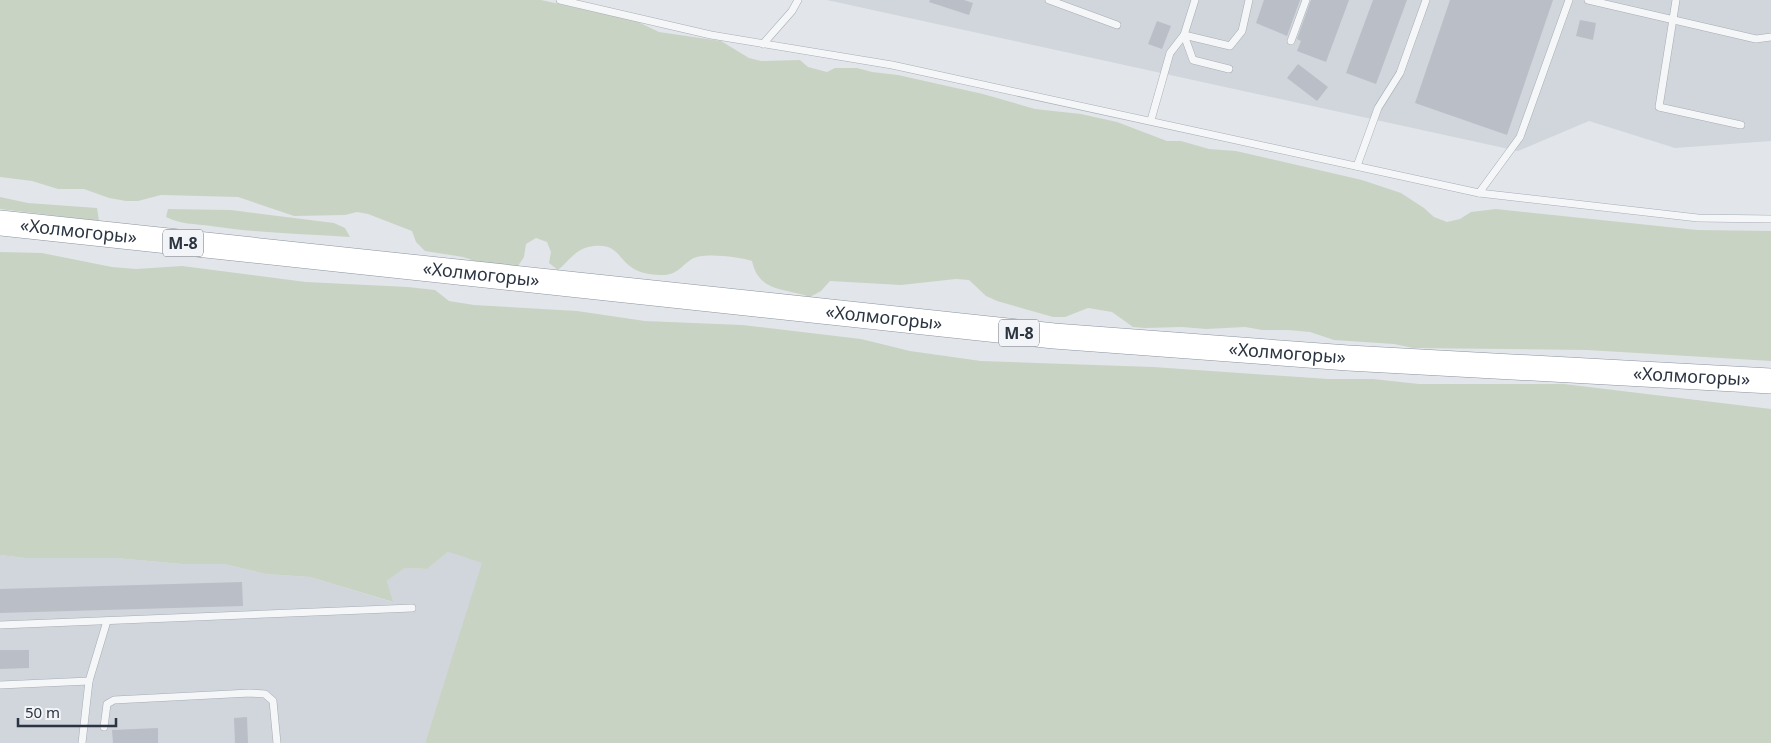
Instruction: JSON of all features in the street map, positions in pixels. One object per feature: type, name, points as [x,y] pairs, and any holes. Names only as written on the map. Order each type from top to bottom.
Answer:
[{"type":"highway","name":"«Холмогоры»","points":[[0,223],[1054,336],[1348,358],[1771,381]]},
{"type":"lane","points":[[560,0],[693,31],[892,65],[1479,193],[1698,218],[1771,219]]},
{"type":"lane","points":[[763,44],[792,12],[798,0]]},
{"type":"lane","points":[[1049,0],[1117,25]]},
{"type":"lane","points":[[1150,120],[1170,53],[1184,36],[1195,0]]},
{"type":"lane","points":[[1184,36],[1230,46],[1242,31],[1249,0]]},
{"type":"lane","points":[[1291,41],[1306,0]]},
{"type":"lane","points":[[1357,166],[1378,108],[1400,73],[1426,0]]},
{"type":"lane","points":[[1479,193],[1520,137],[1569,0]]},
{"type":"lane","points":[[1588,0],[1756,39],[1771,37]]},
{"type":"lane","points":[[1676,0],[1658,107],[1741,125]]},
{"type":"lane","points":[[1184,36],[1193,60],[1229,69]]},
{"type":"lane","points":[[0,625],[412,608]]},
{"type":"lane","points":[[82,743],[89,681],[106,621]]},
{"type":"lane","points":[[0,685],[89,681]]},
{"type":"lane","points":[[104,726],[107,704],[114,700],[265,694],[273,701],[277,743]]},
{"type":"shaded area","points":[[827,0],[1771,0],[1771,141],[1675,148],[1589,121],[1518,151]]},
{"type":"shaded area","points":[[448,552],[483,563],[425,743],[0,743],[0,555],[25,558],[116,558],[181,564],[224,564],[266,574],[310,577],[392,602],[387,581],[405,568],[427,569]]},
{"type":"green space","points":[[0,0],[541,0],[636,21],[659,32],[721,41],[749,58],[761,61],[800,60],[808,67],[827,72],[835,68],[857,68],[898,75],[983,94],[1035,109],[1081,114],[1117,122],[1167,141],[1181,141],[1209,149],[1236,151],[1362,180],[1401,193],[1434,217],[1447,222],[1460,219],[1471,212],[1496,209],[1697,230],[1771,231],[1771,361],[1587,350],[1413,348],[1394,344],[1334,340],[1310,332],[1288,330],[1262,330],[1245,327],[1206,329],[1133,327],[1112,312],[1088,308],[1065,317],[1053,317],[997,301],[986,296],[969,280],[956,279],[901,285],[830,281],[821,291],[810,297],[775,288],[767,284],[761,279],[752,261],[731,257],[697,257],[679,270],[668,275],[656,275],[636,270],[612,249],[598,246],[588,247],[579,251],[558,270],[549,263],[551,252],[547,242],[536,238],[526,244],[524,257],[516,269],[490,266],[463,257],[425,251],[416,242],[412,231],[368,214],[357,212],[345,215],[294,216],[238,197],[161,195],[138,201],[126,201],[109,198],[84,189],[58,189],[32,181],[0,177]]},
{"type":"green space","points":[[0,197],[28,203],[97,208],[99,221],[0,209]]},
{"type":"green space","points":[[168,209],[231,210],[334,223],[345,228],[350,237],[263,232],[188,223],[166,217]]},
{"type":"green space","points":[[0,252],[42,253],[112,267],[136,269],[182,266],[306,282],[435,290],[449,301],[474,305],[577,311],[645,321],[742,325],[861,339],[910,351],[981,361],[1153,367],[1328,379],[1373,379],[1419,384],[1564,384],[1771,409],[1771,743],[425,743],[482,563],[448,552],[427,569],[405,568],[387,581],[393,602],[310,577],[266,574],[224,564],[181,564],[116,558],[25,558],[0,555]]},
{"type":"building","points":[[930,0],[964,0],[973,3],[969,15],[929,2]]},
{"type":"building","points":[[1264,0],[1300,0],[1287,36],[1256,23]]},
{"type":"building","points":[[1311,0],[1349,0],[1326,62],[1297,51],[1301,41],[1297,39]]},
{"type":"building","points":[[1373,0],[1407,0],[1376,84],[1346,73]]},
{"type":"building","points":[[1450,0],[1553,0],[1507,135],[1415,103]]},
{"type":"building","points":[[1580,20],[1596,23],[1593,40],[1576,36]]},
{"type":"building","points":[[1157,21],[1171,26],[1162,49],[1148,44]]},
{"type":"building","points":[[1298,64],[1328,87],[1317,101],[1287,78]]},
{"type":"building","points":[[242,582],[243,606],[0,613],[0,589]]},
{"type":"building","points":[[0,650],[29,650],[29,668],[0,669]]},
{"type":"building","points":[[247,717],[248,743],[235,743],[234,718]]},
{"type":"building","points":[[158,728],[158,743],[113,743],[112,730]]}]
